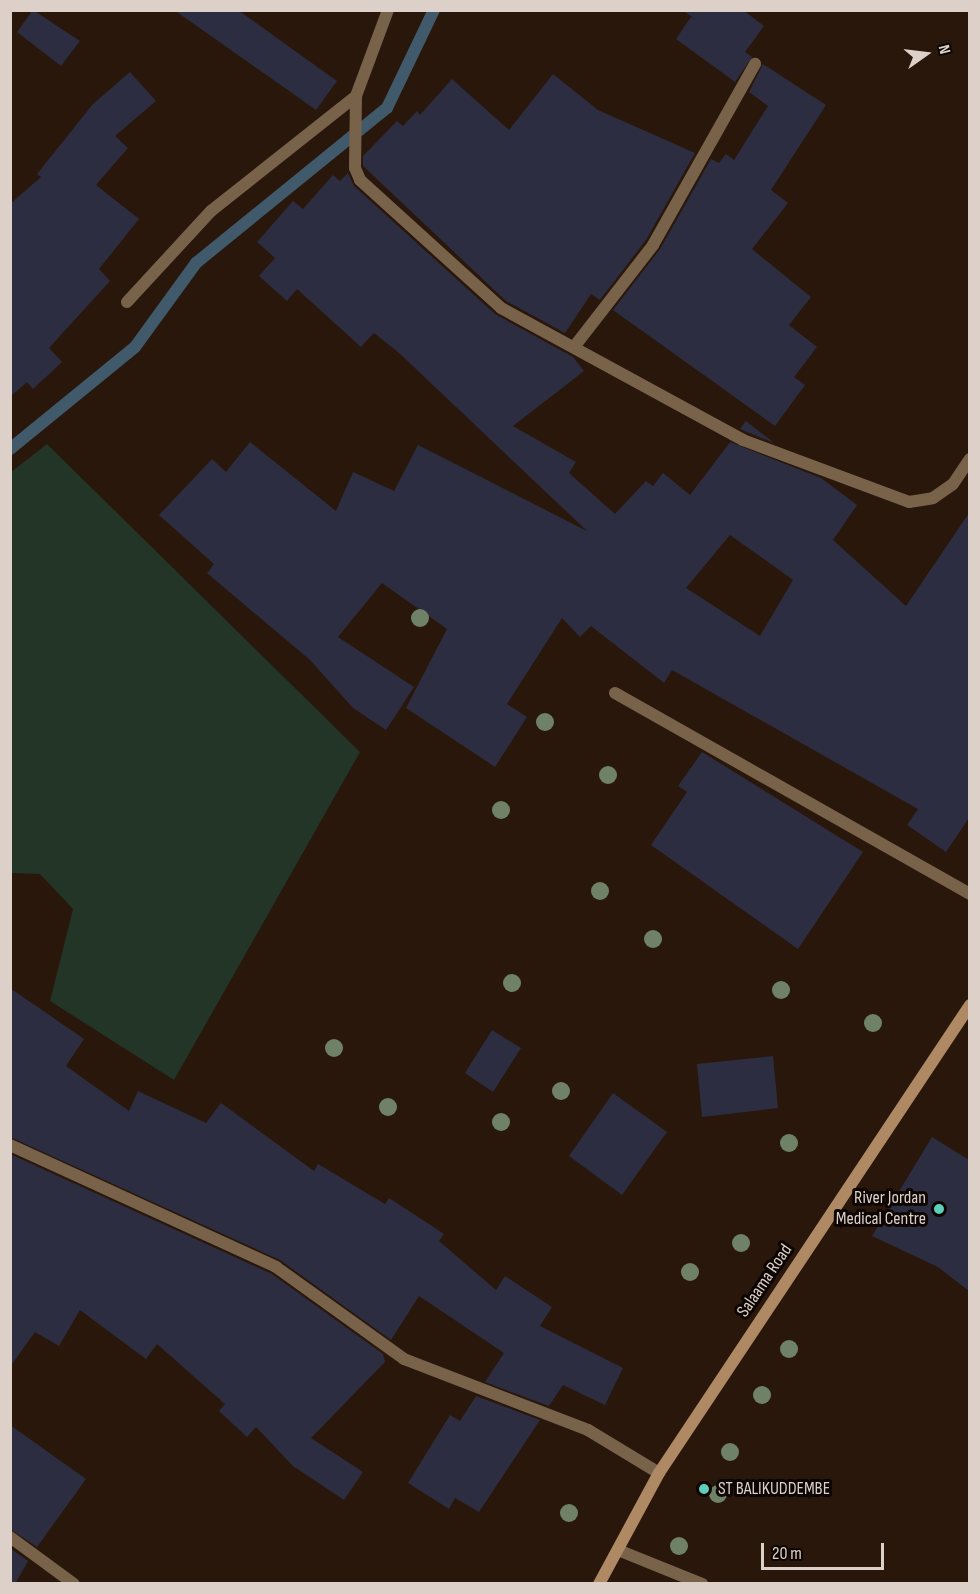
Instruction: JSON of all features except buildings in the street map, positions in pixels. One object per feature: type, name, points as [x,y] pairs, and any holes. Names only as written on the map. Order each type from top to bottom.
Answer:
[{"type":"main road","name":"Salaama Road","points":[[599,1584],[659,1473],[969,1005]]},
{"type":"street","points":[[388,10],[358,102],[355,168],[360,180],[501,308],[743,440],[909,502],[933,498],[953,484],[969,459]]},
{"type":"street","points":[[574,347],[653,245],[755,64]]},
{"type":"street","points":[[127,302],[211,211],[358,102]]},
{"type":"street","points":[[615,693],[969,894]]},
{"type":"street","points":[[10,1145],[276,1267],[404,1359],[588,1430],[659,1473]]},
{"type":"street","points":[[10,1538],[74,1584]]},
{"type":"street","points":[[618,1550],[702,1584]]},
{"type":"green space","points":[[47,444],[360,752],[174,1080],[50,1001],[73,909],[40,874],[11,873],[11,472]]},
{"type":"waterway","points":[[10,449],[135,347],[196,263],[387,108],[434,10]]},
{"type":"place","name":"River Jordan Medical Centre","points":[[939,1209]]},
{"type":"place","name":"ST BALIKUDDEMBE","points":[[704,1489]]}]
